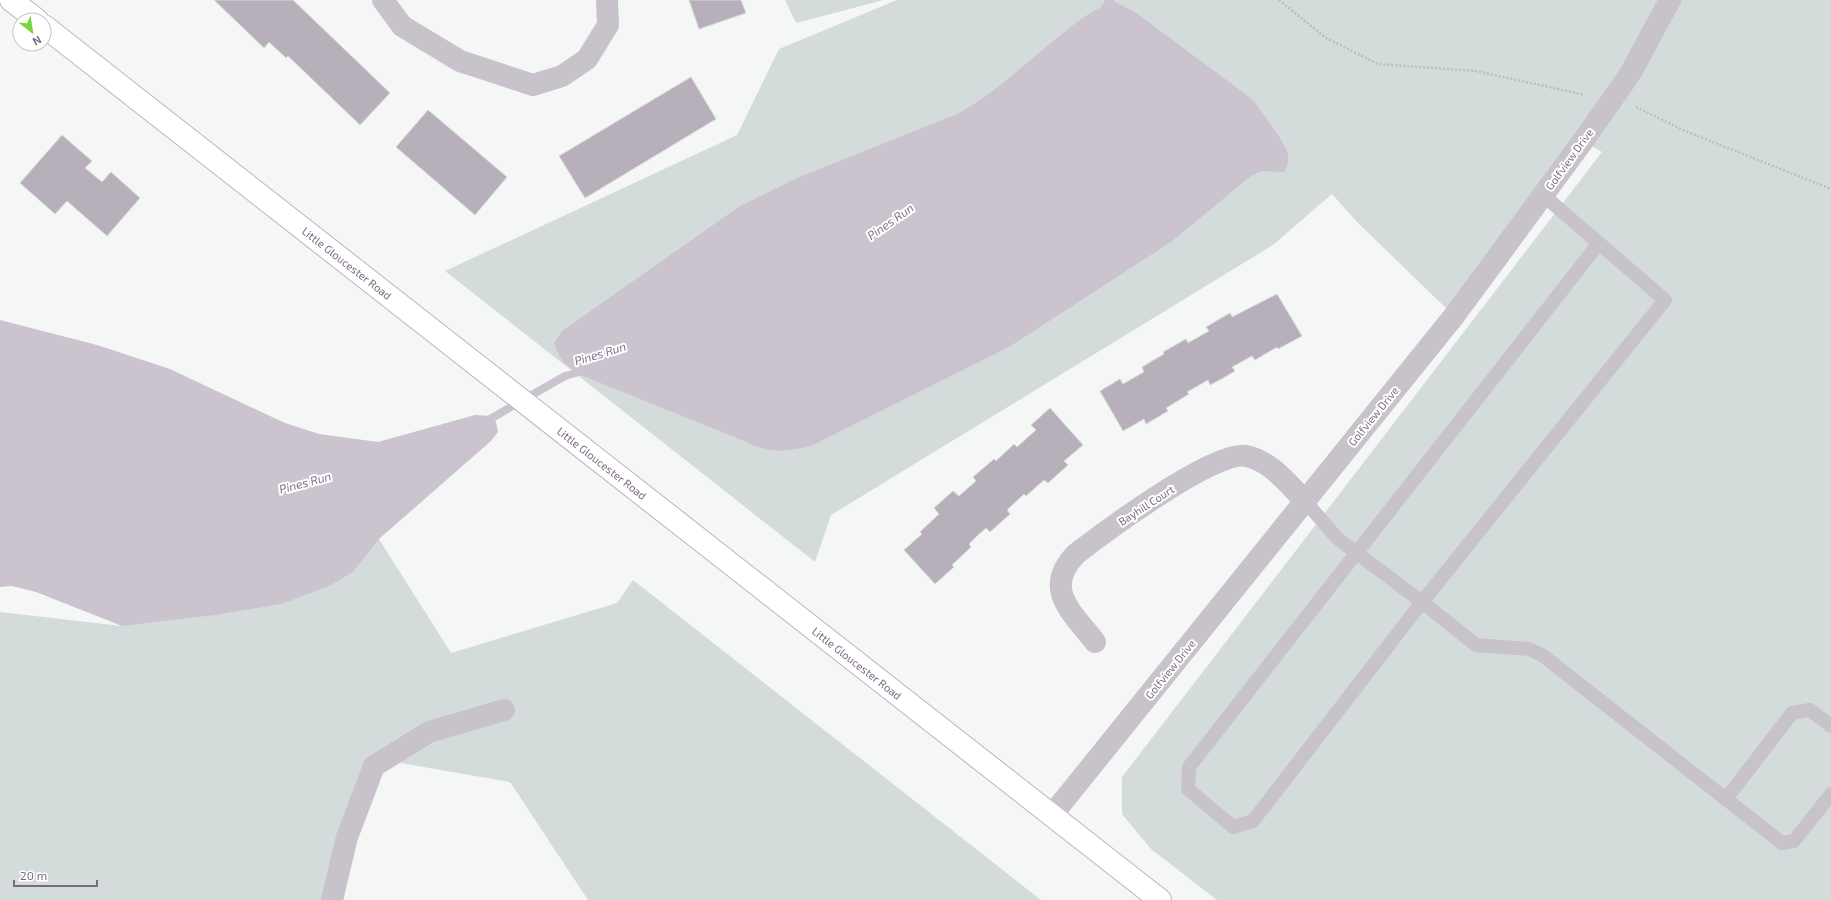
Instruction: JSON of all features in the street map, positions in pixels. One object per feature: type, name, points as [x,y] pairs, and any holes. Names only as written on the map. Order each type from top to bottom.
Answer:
[{"type":"street","points":[[11,0],[27,12]]},
{"type":"street","points":[[383,0],[402,26],[460,60],[533,86],[562,76],[587,59],[608,25],[607,0]]},
{"type":"street","name":"Golfview Drive","points":[[1052,815],[1454,316],[1630,74],[1670,0]]},
{"type":"street","name":"Little Gloucester Road","points":[[52,32],[1160,900]]},
{"type":"street","name":"Bayhill Court","points":[[1095,642],[1068,607],[1062,594],[1060,583],[1062,573],[1067,564],[1076,554],[1156,497],[1220,460],[1233,456],[1244,455],[1258,459],[1272,469],[1305,501]]},
{"type":"street","points":[[332,900],[347,837],[374,766],[428,732],[504,710]]},
{"type":"lane","points":[[1543,195],[1599,243],[1665,300],[1422,602],[1253,822],[1233,827],[1188,789],[1189,767],[1599,243]]},
{"type":"lane","points":[[1305,501],[1337,538],[1476,645],[1529,649],[1542,655],[1782,843],[1794,841],[1831,794]]},
{"type":"lane","points":[[1726,799],[1792,713],[1810,710],[1831,726]]},
{"type":"path","points":[[1279,0],[1326,38],[1378,64],[1476,71],[1533,82],[1635,106],[1685,131],[1831,189]]},
{"type":"shaded area","points":[[785,0],[884,0],[796,23]]},
{"type":"shaded area","points":[[897,0],[1831,0],[1831,900],[1217,900],[1151,849],[1122,814],[1122,777],[1602,152],[1583,141],[1454,316],[1356,221],[1332,194],[1273,245],[831,515],[815,562],[445,271],[737,135],[779,49]]},
{"type":"shaded area","points":[[379,539],[451,653],[617,603],[633,580],[1041,900],[588,900],[510,782],[383,760],[337,900],[0,900],[0,612],[122,626]]},
{"type":"water","points":[[1115,2],[1135,12],[1252,99],[1272,126],[1286,149],[1288,161],[1284,172],[1261,171],[1251,176],[1171,242],[1009,347],[811,446],[777,451],[753,445],[583,376],[569,367],[561,359],[554,343],[562,331],[740,206],[797,178],[957,114],[1006,80],[1089,14]]},
{"type":"water","points":[[0,320],[97,345],[170,369],[285,423],[319,434],[378,442],[475,415],[491,416],[496,422],[498,432],[491,441],[379,539],[353,572],[331,585],[282,604],[215,615],[122,626],[36,592],[12,586],[0,587]]},
{"type":"building","points":[[214,0],[293,0],[390,93],[360,125],[288,56],[286,58],[269,42],[264,48]]},
{"type":"building","points":[[689,0],[741,0],[746,13],[699,29]]},
{"type":"building","points":[[691,77],[716,119],[585,198],[559,156]]},
{"type":"building","points":[[428,110],[507,177],[475,215],[396,147]]},
{"type":"building","points":[[62,135],[92,161],[85,168],[102,182],[111,172],[140,198],[107,236],[67,201],[55,214],[20,183]]},
{"type":"building","points":[[1277,294],[1302,336],[1278,349],[1277,347],[1255,360],[1252,356],[1232,367],[1235,371],[1223,378],[1210,385],[1208,380],[1187,392],[1189,394],[1166,408],[1168,411],[1146,424],[1144,419],[1123,431],[1100,391],[1120,379],[1123,384],[1144,372],[1142,367],[1164,354],[1163,352],[1186,339],[1188,343],[1209,331],[1206,327],[1230,313],[1232,317]]},
{"type":"building","points":[[1050,408],[1083,445],[1064,461],[1068,465],[1048,483],[1044,480],[1026,496],[1024,494],[1007,510],[1010,514],[990,532],[986,528],[977,536],[969,544],[971,547],[952,565],[954,567],[935,584],[904,550],[922,534],[920,532],[939,514],[934,508],[953,491],[959,496],[976,481],[973,477],[994,459],[996,461],[1014,444],[1017,447],[1036,430],[1031,425]]},
{"type":"waterway","name":"Pines Run","points":[[1102,13],[1110,0]]},
{"type":"waterway","name":"Pines Run","points":[[483,423],[565,376],[586,370]]}]
